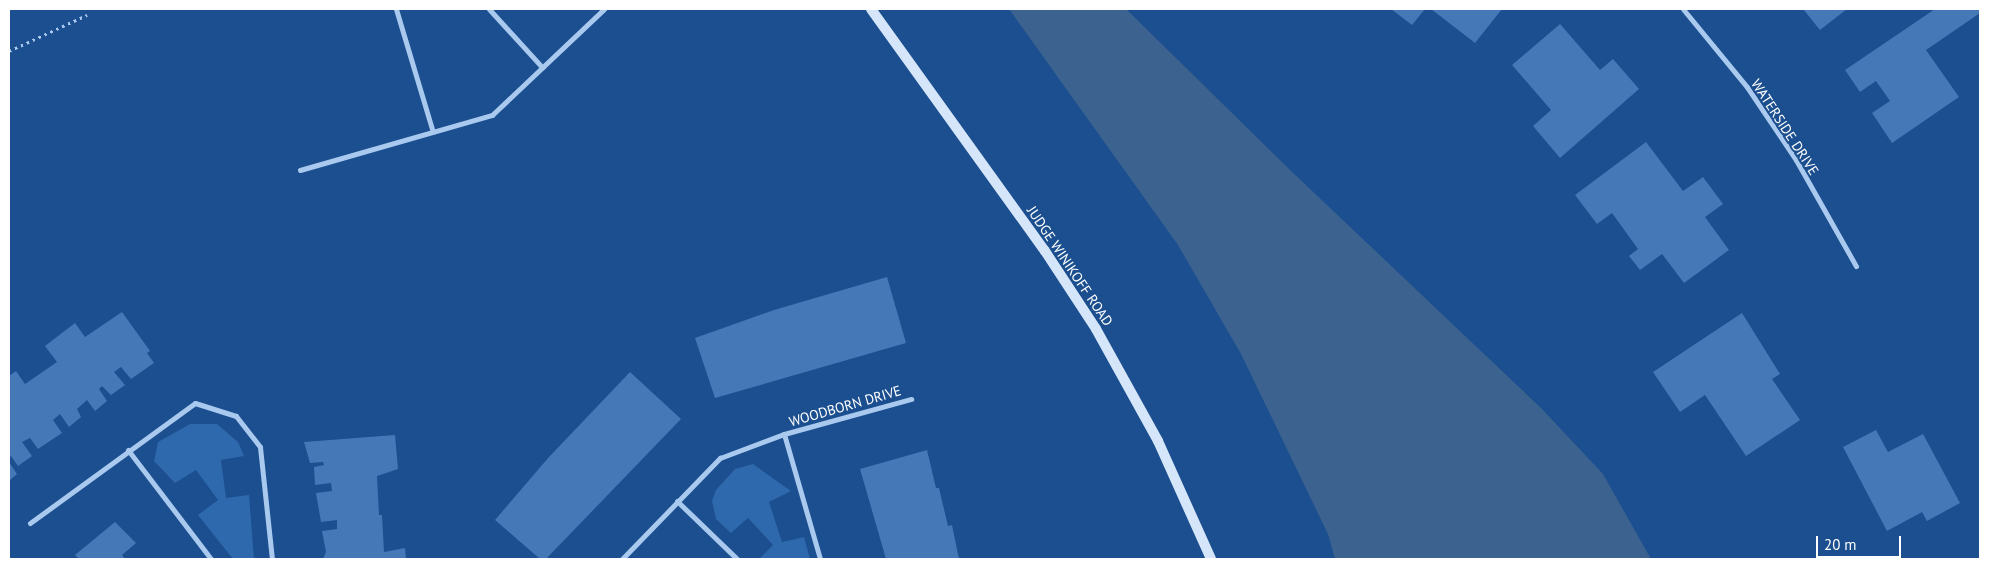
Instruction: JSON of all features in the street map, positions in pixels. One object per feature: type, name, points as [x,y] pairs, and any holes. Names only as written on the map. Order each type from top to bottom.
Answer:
[{"type":"street","points":[[396,9],[433,132]]},
{"type":"street","points":[[489,9],[542,68]]},
{"type":"street","points":[[300,170],[492,115],[604,9]]},
{"type":"street","name":"JUDGE WINIKOFF ROAD","points":[[871,9],[1045,252],[1096,329],[1158,441],[1212,559]]},
{"type":"street","name":"WATERSIDE DRIVE","points":[[1683,9],[1747,87],[1791,152],[1856,266]]},
{"type":"street","name":"WOODBORN DRIVE","points":[[622,559],[720,458],[784,434],[912,399]]},
{"type":"street","points":[[30,522],[195,403],[236,416],[260,447],[272,559]]},
{"type":"street","name":"WOODBORN DRIVE","points":[[784,434],[820,559]]},
{"type":"street","points":[[128,450],[211,559]]},
{"type":"street","points":[[677,501],[737,559]]},
{"type":"path","points":[[9,51],[87,14]]},
{"type":"shaded area","points":[[1009,9],[1126,9],[1289,169],[1541,408],[1603,474],[1651,559],[1335,559],[1328,534],[1241,354],[1178,245]]},
{"type":"shaded area","points":[[190,424],[217,424],[238,442],[244,456],[221,460],[226,498],[249,495],[254,559],[233,559],[198,515],[218,500],[196,470],[175,483],[154,461],[158,442]]},
{"type":"shaded area","points":[[753,464],[791,491],[769,502],[782,542],[804,537],[810,559],[759,559],[773,545],[748,518],[731,533],[716,519],[712,501],[716,490],[735,469]]},
{"type":"building","points":[[1391,9],[1425,9],[1412,25]]},
{"type":"building","points":[[1431,9],[1502,9],[1475,43]]},
{"type":"building","points":[[1803,9],[1847,9],[1820,30]]},
{"type":"building","points":[[1935,9],[1980,9],[1980,13],[1926,50],[1959,97],[1892,143],[1872,113],[1890,101],[1876,81],[1860,92],[1845,70]]},
{"type":"building","points":[[1560,24],[1600,70],[1613,59],[1639,89],[1560,158],[1533,126],[1551,110],[1512,65]]},
{"type":"building","points":[[1646,142],[1683,191],[1703,177],[1723,204],[1705,217],[1729,250],[1684,283],[1662,254],[1640,270],[1629,256],[1638,249],[1612,213],[1597,224],[1575,195]]},
{"type":"building","points":[[887,277],[906,343],[715,398],[695,338],[774,310]]},
{"type":"building","points":[[122,312],[150,351],[147,353],[154,363],[131,379],[121,367],[114,372],[125,385],[111,395],[102,386],[99,389],[107,401],[95,411],[87,400],[77,409],[81,417],[69,427],[60,414],[53,420],[62,433],[38,449],[30,438],[22,442],[32,456],[18,466],[11,456],[9,458],[9,376],[16,371],[25,384],[57,362],[45,346],[75,323],[85,337]]},
{"type":"building","points":[[1742,313],[1780,374],[1772,379],[1800,420],[1746,456],[1705,395],[1680,412],[1653,372]]},
{"type":"building","points":[[630,372],[681,419],[546,559],[540,559],[495,520],[549,457]]},
{"type":"building","points":[[1876,430],[1888,452],[1923,434],[1960,503],[1927,521],[1922,512],[1887,531],[1843,447]]},
{"type":"building","points":[[395,435],[398,469],[377,476],[379,515],[382,515],[384,552],[405,548],[406,559],[323,559],[326,552],[322,531],[337,529],[337,520],[321,522],[316,493],[332,491],[331,483],[315,485],[314,467],[324,465],[323,462],[310,463],[304,442]]},
{"type":"building","points":[[927,450],[948,526],[952,525],[959,559],[886,559],[860,469]]},
{"type":"building","points":[[9,462],[17,474],[9,481]]},
{"type":"building","points":[[115,522],[136,543],[122,555],[125,559],[79,559],[75,555]]}]
